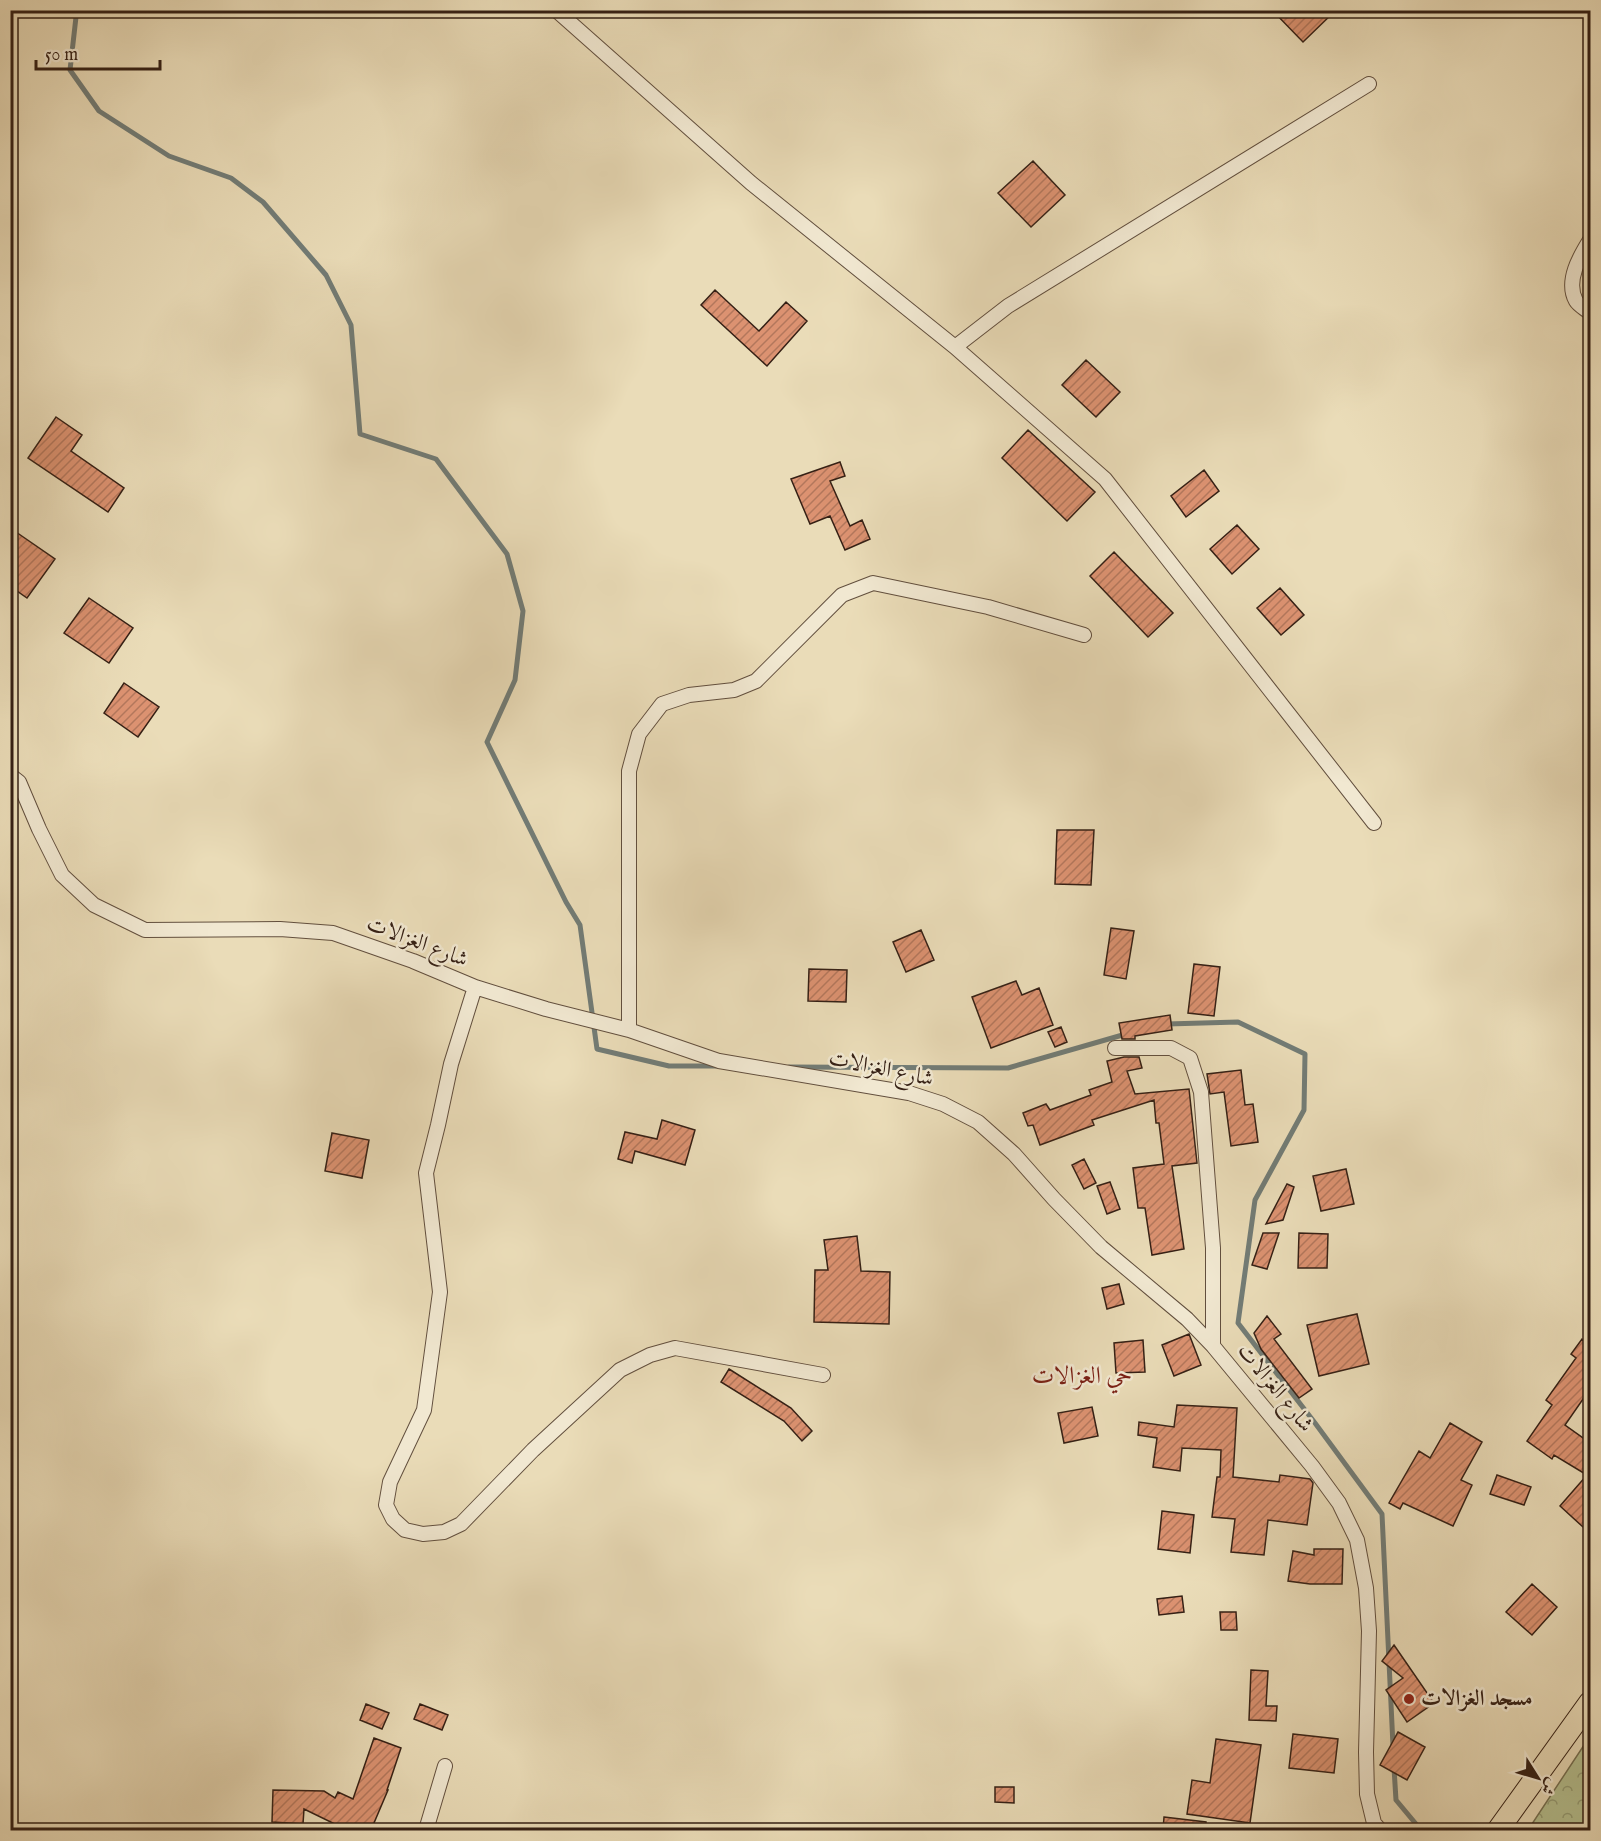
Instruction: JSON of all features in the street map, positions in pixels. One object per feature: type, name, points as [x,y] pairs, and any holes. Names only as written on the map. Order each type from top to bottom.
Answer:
[{"type":"highway","points":[[1498,1830],[1590,1702]]},
{"type":"street","points":[[556,10],[751,183],[955,346],[1105,479],[1374,823]]},
{"type":"street","points":[[955,346],[1008,306],[1369,84]]},
{"type":"street","points":[[1590,240],[1577,260],[1572,289],[1577,303],[1590,313]]},
{"type":"street","points":[[629,1030],[629,771],[639,734],[662,704],[689,694],[734,690],[756,681],[842,596],[873,583],[988,607],[1084,635]]},
{"type":"street","name":"شارع الغزالات","points":[[10,775],[18,782],[62,875],[94,905],[145,930],[280,928],[333,933],[413,961],[476,987],[546,1009],[629,1030],[719,1061],[909,1093],[943,1104],[978,1122],[1014,1154],[1101,1247],[1187,1319],[1213,1346],[1340,1503],[1357,1540],[1366,1588],[1369,1631],[1367,1794],[1374,1823],[1380,1830]]},
{"type":"street","points":[[476,987],[451,1064],[426,1173],[440,1292],[424,1410],[390,1482],[386,1505],[393,1519],[405,1530],[423,1534],[444,1532],[461,1524],[533,1450],[620,1370],[650,1355],[675,1348],[823,1375]]},
{"type":"street","points":[[1115,1048],[1171,1048],[1190,1058],[1196,1076],[1201,1092],[1213,1248],[1213,1346]]},
{"type":"street","points":[[426,1830],[445,1766]]},
{"type":"green space","points":[[1590,1736],[1590,1830],[1528,1830]]},
{"type":"building","points":[[1272,10],[1336,10],[1303,42]]},
{"type":"building","points":[[1033,161],[1065,195],[1031,227],[998,193]]},
{"type":"building","points":[[715,290],[759,331],[786,302],[807,321],[767,366],[701,305]]},
{"type":"building","points":[[1086,360],[1120,392],[1096,417],[1062,385]]},
{"type":"building","points":[[56,417],[82,435],[71,451],[124,488],[108,512],[28,458]]},
{"type":"building","points":[[1028,430],[1095,492],[1067,521],[1002,458]]},
{"type":"building","points":[[840,462],[845,476],[830,481],[850,526],[862,520],[870,539],[845,550],[830,516],[810,524],[791,479]]},
{"type":"building","points":[[1204,470],[1219,491],[1186,517],[1171,496]]},
{"type":"building","points":[[1237,525],[1259,549],[1232,574],[1210,549]]},
{"type":"building","points":[[16,532],[55,559],[27,598],[10,586],[10,540]]},
{"type":"building","points":[[1114,552],[1173,613],[1148,637],[1090,576]]},
{"type":"building","points":[[1280,588],[1304,615],[1281,635],[1257,608]]},
{"type":"building","points":[[89,598],[133,628],[109,663],[64,633]]},
{"type":"building","points":[[124,683],[159,707],[138,737],[104,713]]},
{"type":"building","points":[[1057,830],[1094,830],[1091,885],[1055,884]]},
{"type":"building","points":[[1111,928],[1134,931],[1126,979],[1104,975]]},
{"type":"building","points":[[921,930],[934,960],[906,972],[893,942]]},
{"type":"building","points":[[1194,964],[1220,967],[1214,1016],[1188,1013]]},
{"type":"building","points":[[809,969],[847,970],[846,1002],[808,1001]]},
{"type":"building","points":[[1016,981],[1022,995],[1039,988],[1053,1025],[991,1048],[972,997]]},
{"type":"building","points":[[1170,1015],[1172,1030],[1135,1036],[1135,1039],[1122,1039],[1119,1023]]},
{"type":"building","points":[[1061,1027],[1067,1042],[1055,1047],[1048,1032]]},
{"type":"building","points":[[1124,1057],[1139,1057],[1142,1068],[1127,1071],[1135,1094],[1189,1089],[1197,1163],[1172,1166],[1184,1249],[1152,1255],[1145,1208],[1138,1208],[1133,1168],[1164,1164],[1154,1100],[1092,1120],[1094,1125],[1040,1145],[1033,1125],[1028,1126],[1023,1113],[1046,1104],[1050,1110],[1091,1095],[1089,1090],[1112,1082],[1107,1061]]},
{"type":"building","points":[[1241,1070],[1245,1105],[1253,1104],[1258,1142],[1231,1146],[1224,1092],[1210,1094],[1207,1074]]},
{"type":"building","points":[[662,1120],[695,1130],[685,1165],[635,1151],[632,1163],[618,1159],[625,1132],[657,1139]]},
{"type":"building","points":[[332,1133],[369,1140],[362,1178],[325,1171]]},
{"type":"building","points":[[1084,1159],[1096,1183],[1084,1189],[1072,1165]]},
{"type":"building","points":[[1346,1169],[1354,1204],[1321,1211],[1313,1176]]},
{"type":"building","points":[[1110,1182],[1120,1209],[1107,1214],[1097,1186]]},
{"type":"building","points":[[1287,1184],[1294,1187],[1283,1220],[1266,1224]]},
{"type":"building","points":[[1263,1233],[1279,1233],[1267,1269],[1252,1265]]},
{"type":"building","points":[[1299,1233],[1328,1234],[1327,1268],[1298,1268]]},
{"type":"building","points":[[857,1236],[861,1271],[890,1272],[889,1324],[814,1322],[815,1270],[828,1270],[824,1240]]},
{"type":"building","points":[[1119,1284],[1124,1304],[1107,1309],[1102,1288]]},
{"type":"building","points":[[1357,1314],[1369,1364],[1319,1376],[1307,1325]]},
{"type":"building","points":[[1267,1316],[1281,1334],[1274,1339],[1312,1389],[1299,1398],[1261,1349],[1254,1333]]},
{"type":"building","points":[[1189,1334],[1201,1365],[1174,1376],[1162,1345]]},
{"type":"building","points":[[1590,1336],[1590,1389],[1565,1425],[1590,1443],[1590,1518],[1583,1527],[1560,1506],[1587,1475],[1554,1455],[1552,1459],[1527,1441],[1552,1405],[1546,1400],[1576,1358],[1571,1354],[1582,1339],[1586,1342]]},
{"type":"building","points":[[1143,1340],[1145,1372],[1116,1373],[1114,1343]]},
{"type":"building","points":[[729,1369],[791,1408],[812,1431],[802,1441],[784,1421],[721,1382]]},
{"type":"building","points":[[1177,1405],[1237,1408],[1233,1477],[1279,1482],[1280,1475],[1310,1479],[1313,1483],[1307,1525],[1268,1520],[1264,1555],[1231,1552],[1235,1519],[1212,1517],[1217,1477],[1220,1477],[1221,1450],[1182,1448],[1180,1471],[1153,1467],[1157,1438],[1138,1435],[1139,1422],[1174,1427]]},
{"type":"building","points":[[1092,1407],[1098,1436],[1064,1443],[1058,1413]]},
{"type":"building","points":[[1450,1423],[1482,1442],[1461,1480],[1472,1485],[1453,1526],[1403,1503],[1400,1509],[1389,1503],[1419,1451],[1430,1458]]},
{"type":"building","points":[[1497,1475],[1531,1487],[1524,1505],[1490,1494]]},
{"type":"building","points":[[1162,1511],[1194,1515],[1190,1553],[1158,1549]]},
{"type":"building","points":[[1314,1549],[1343,1549],[1342,1584],[1288,1581],[1293,1551],[1314,1555]]},
{"type":"building","points":[[1532,1584],[1557,1607],[1532,1635],[1506,1612]]},
{"type":"building","points":[[1182,1596],[1184,1612],[1159,1615],[1157,1599]]},
{"type":"building","points":[[1220,1612],[1236,1612],[1237,1630],[1221,1630]]},
{"type":"building","points":[[1394,1645],[1434,1703],[1407,1722],[1386,1690],[1403,1678],[1382,1661]]},
{"type":"building","points":[[1251,1670],[1268,1671],[1266,1706],[1277,1706],[1276,1721],[1249,1720]]},
{"type":"building","points":[[366,1704],[389,1713],[382,1729],[360,1720]]},
{"type":"building","points":[[420,1704],[448,1715],[442,1730],[414,1719]]},
{"type":"building","points":[[1398,1732],[1425,1747],[1407,1780],[1380,1765]]},
{"type":"building","points":[[1293,1734],[1338,1739],[1334,1773],[1289,1768]]},
{"type":"building","points":[[374,1738],[401,1748],[388,1790],[371,1830],[334,1830],[337,1825],[304,1809],[303,1824],[272,1822],[273,1790],[324,1791],[335,1798],[338,1792],[353,1799]]},
{"type":"building","points":[[1216,1739],[1261,1745],[1250,1823],[1187,1814],[1192,1780],[1210,1783]]},
{"type":"building","points":[[995,1787],[1014,1787],[1014,1803],[995,1802]]},
{"type":"building","points":[[1164,1817],[1206,1822],[1206,1830],[1163,1830]]},
{"type":"waterway","points":[[80,10],[76,17],[70,70],[99,111],[169,156],[231,178],[263,202],[326,275],[351,325],[360,434],[436,459],[507,554],[523,611],[515,680],[487,742],[566,902],[580,925],[597,1049],[669,1066],[720,1066]]},
{"type":"waterway","points":[[1167,1024],[1238,1022],[1305,1054],[1304,1110],[1255,1200],[1238,1323],[1382,1514],[1393,1746]]},
{"type":"waterway","points":[[789,1067],[1008,1068],[1126,1034]]},
{"type":"waterway","points":[[1394,1768],[1396,1800],[1421,1830]]},
{"type":"place","name":"مسجد الغزالات","points":[[1409,1699]]},
{"type":"district","name":"حي الغزالات","points":[[1082,1376]]}]
